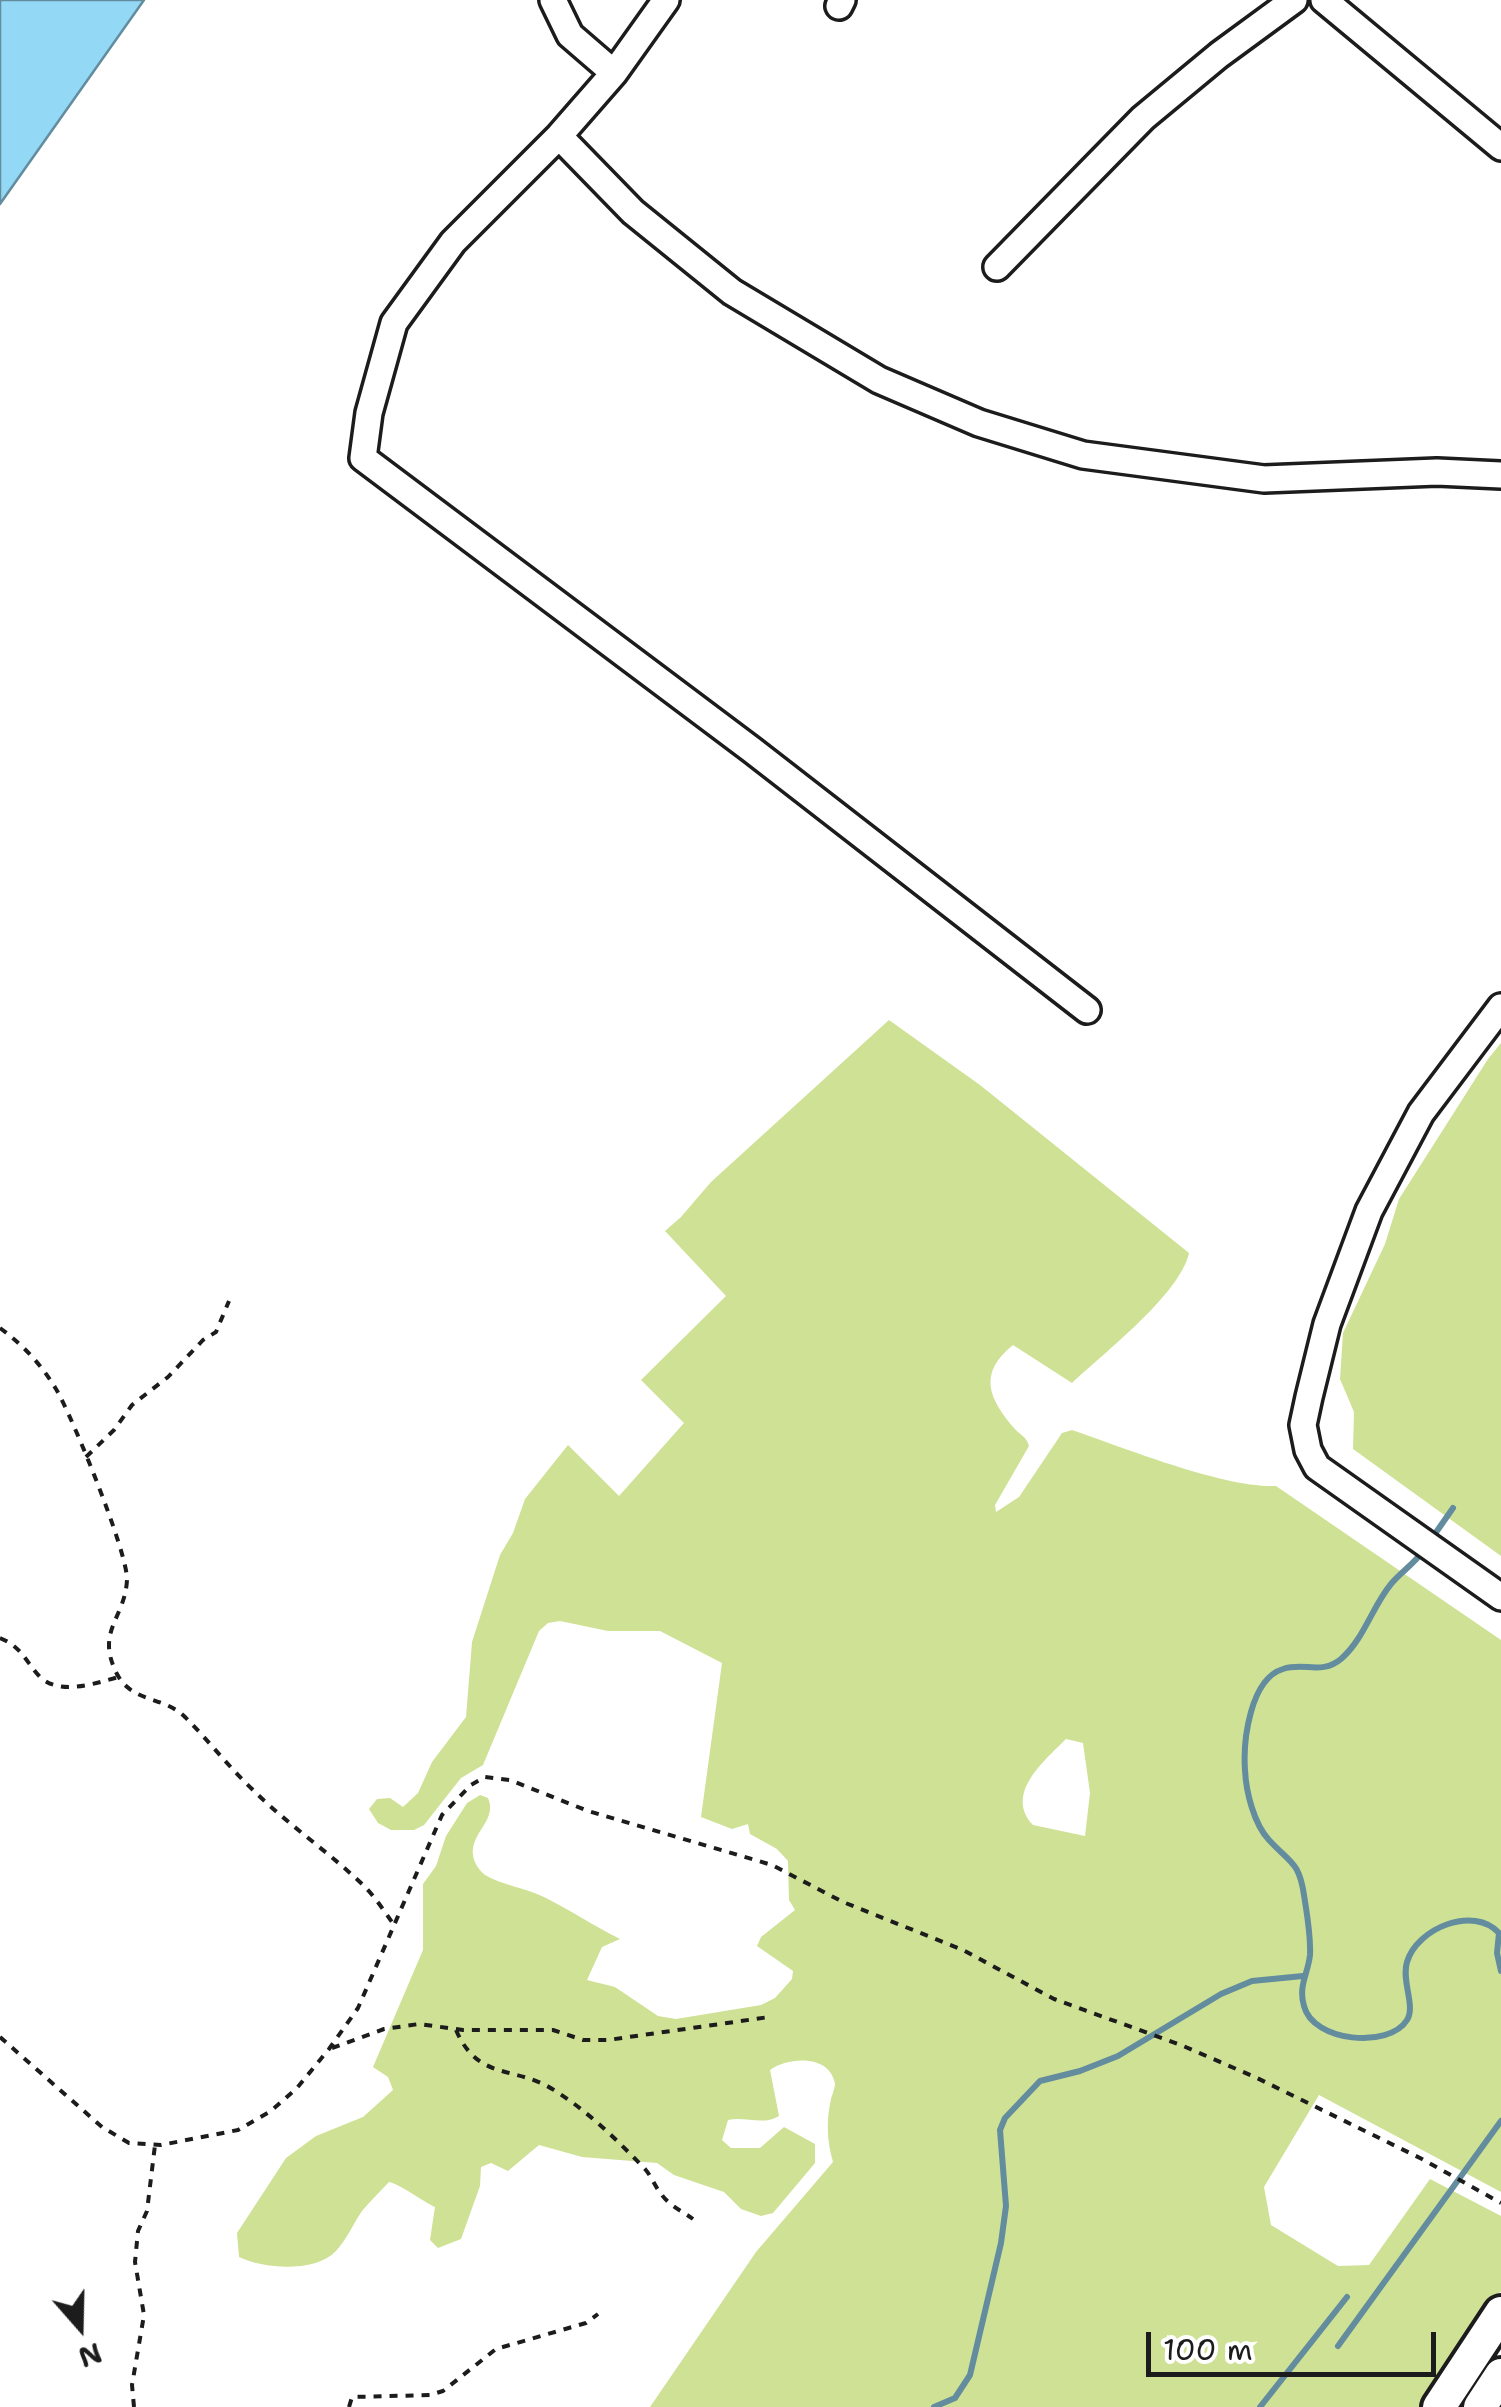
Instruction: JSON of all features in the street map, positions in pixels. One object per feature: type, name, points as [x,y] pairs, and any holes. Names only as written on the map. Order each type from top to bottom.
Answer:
[{"type":"main road","points":[[1439,2407],[1501,2314]]},
{"type":"main road","points":[[1480,2407],[1501,2375]]},
{"type":"street","points":[[553,0],[570,36],[614,73]]},
{"type":"street","points":[[666,0],[614,73],[559,136],[453,242],[394,323],[369,414],[362,458],[752,750],[1087,1010]]},
{"type":"street","points":[[996,267],[1144,118],[1219,55],[1294,0]]},
{"type":"street","points":[[1324,0],[1501,147]]},
{"type":"street","points":[[559,136],[633,212],[732,292],[879,380],[979,424],[1083,454],[1264,479],[1437,472],[1501,475]]},
{"type":"street","points":[[1501,1008],[1422,1114],[1370,1212],[1327,1324],[1303,1425],[1308,1450],[1317,1467],[1501,1597]]},
{"type":"path","points":[[86,1457],[114,1430],[132,1405],[216,1332],[229,1301]]},
{"type":"path","points":[[0,1328],[30,1352],[50,1379],[86,1457],[125,1563],[124,1595],[112,1622],[108,1645],[119,1678],[128,1690],[167,1704],[184,1716],[250,1787],[362,1884],[394,1925]]},
{"type":"path","points":[[0,1638],[24,1652],[42,1679],[57,1686],[119,1678]]},
{"type":"path","points":[[0,2037],[102,2128],[129,2143],[155,2145],[238,2130],[272,2111],[297,2088],[358,2008],[442,1815],[471,1785],[485,1777],[510,1780],[588,1811],[772,1865],[844,1902],[963,1950],[1054,1999],[1181,2045],[1257,2078],[1422,2158],[1501,2203]]},
{"type":"path","points":[[329,2049],[399,2025],[456,2030],[553,2030],[583,2040],[608,2040],[769,2016]]},
{"type":"path","points":[[456,2030],[474,2060],[537,2079],[584,2110],[650,2174],[669,2204],[692,2219]]},
{"type":"path","points":[[134,2407],[132,2385],[144,2315],[135,2262],[138,2231],[147,2211],[155,2145]]},
{"type":"path","points":[[349,2407],[352,2397],[430,2395],[443,2391],[496,2349],[586,2323],[598,2314]]},
{"type":"green space","points":[[889,1020],[980,1085],[1189,1253],[1183,1269],[1157,1304],[1072,1383],[1013,1345],[1002,1355],[991,1376],[993,1396],[1029,1446],[995,1505],[996,1512],[1019,1497],[1062,1433],[1072,1430],[1202,1474],[1276,1486],[1501,1640],[1501,2192],[1319,2095],[1264,2187],[1271,2225],[1338,2266],[1369,2265],[1430,2179],[1501,2216],[1501,2291],[1425,2407],[650,2407],[756,2252],[833,2162],[828,2123],[835,2084],[825,2067],[807,2061],[787,2062],[770,2070],[779,2116],[767,2120],[728,2120],[722,2140],[731,2148],[760,2148],[784,2127],[815,2144],[815,2163],[773,2213],[761,2216],[741,2209],[724,2192],[674,2175],[657,2163],[582,2157],[539,2145],[508,2171],[491,2163],[481,2167],[480,2186],[461,2239],[438,2248],[430,2240],[435,2207],[389,2182],[327,2258],[289,2267],[239,2257],[237,2233],[286,2158],[316,2136],[363,2117],[393,2090],[388,2077],[373,2067],[423,1950],[423,1884],[467,1803],[480,1795],[488,1798],[490,1806],[473,1847],[474,1861],[483,1873],[544,1897],[620,1939],[602,1947],[587,1980],[615,1987],[658,2016],[676,2019],[761,2005],[775,1998],[792,1979],[793,1971],[757,1946],[761,1937],[795,1910],[789,1900],[788,1861],[777,1849],[750,1834],[748,1824],[732,1829],[701,1817],[722,1663],[660,1631],[608,1631],[560,1621],[548,1623],[539,1631],[483,1765],[461,1778],[424,1825],[414,1830],[391,1830],[378,1823],[369,1809],[377,1799],[390,1798],[403,1807],[418,1793],[432,1762],[466,1717],[472,1642],[500,1555],[525,1499],[568,1445],[619,1496],[684,1423],[641,1380],[726,1296],[665,1231],[711,1182]],"holes":[[[1066,1739],[1083,1743],[1090,1793],[1085,1836],[1033,1825],[1023,1802],[1030,1779]]]},
{"type":"green space","points":[[1501,1043],[1501,1556],[1353,1449],[1354,1412],[1340,1379],[1343,1333],[1385,1244],[1399,1199]]},
{"type":"water","points":[[0,0],[144,0],[0,204]]},
{"type":"waterway","points":[[1430,1541],[1453,1508]]},
{"type":"waterway","points":[[1423,1551],[1391,1584],[1356,1642],[1341,1659],[1327,1666],[1283,1669],[1263,1685],[1247,1728],[1247,1788],[1264,1833],[1292,1863],[1302,1884],[1310,1948],[1302,1999],[1310,2018],[1321,2027],[1336,2034],[1369,2038],[1398,2029],[1409,2014],[1407,1962],[1422,1939],[1447,1924],[1475,1921],[1499,1933],[1497,1953],[1501,1971]]},
{"type":"waterway","points":[[934,2407],[955,2398],[970,2375],[1001,2243],[1006,2206],[1000,2130],[1005,2118],[1040,2081],[1118,2056],[1221,1994],[1252,1981],[1303,1976]]},
{"type":"waterway","points":[[1338,2346],[1501,2121]]},
{"type":"waterway","points":[[1260,2407],[1347,2297]]}]
